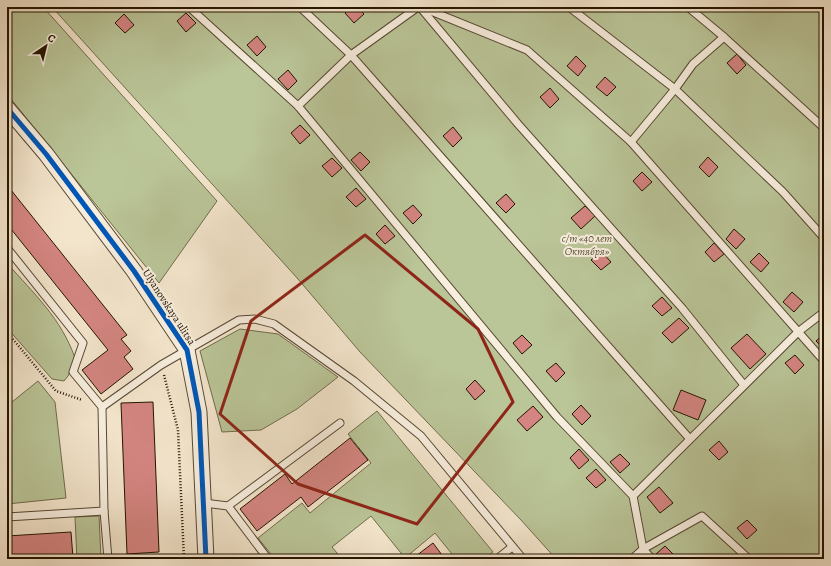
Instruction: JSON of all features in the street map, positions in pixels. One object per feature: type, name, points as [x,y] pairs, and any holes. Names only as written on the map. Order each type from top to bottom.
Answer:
[{"type":"street","name":"Ulyanovskaya ulitsa","points":[[7,108],[46,154],[124,259],[187,350],[199,412],[206,559]]},
{"type":"lane","points":[[189,7],[298,106],[557,417],[633,496],[643,548],[652,559]]},
{"type":"lane","points":[[300,7],[351,55],[689,438]]},
{"type":"lane","points":[[298,106],[351,55],[420,7]]},
{"type":"lane","points":[[420,7],[527,50],[631,142],[824,361]]},
{"type":"lane","points":[[420,7],[518,124],[682,308],[744,385]]},
{"type":"lane","points":[[569,7],[675,89],[783,192],[824,238]]},
{"type":"lane","points":[[688,7],[724,37],[824,128]]},
{"type":"lane","points":[[631,142],[675,89],[693,64],[724,37]]},
{"type":"lane","points":[[7,248],[83,343],[73,372],[102,407],[104,511],[108,559]]},
{"type":"lane","points":[[633,496],[689,438],[798,332],[824,312]]},
{"type":"lane","points":[[102,407],[162,365],[239,320],[255,319],[274,324],[354,381],[421,436],[523,559]]},
{"type":"lane","points":[[204,503],[228,506],[340,423]]},
{"type":"lane","points":[[228,506],[268,559]]},
{"type":"lane","points":[[7,517],[104,511]]},
{"type":"lane","points":[[632,559],[643,548],[702,516],[749,559]]},
{"type":"lane","points":[[497,559],[512,547]]},
{"type":"path","points":[[7,332],[56,391],[102,407]]},
{"type":"path","points":[[162,365],[178,430],[184,559]]},
{"type":"highlighted area","points":[[365,235],[478,329],[513,402],[417,524],[298,484],[220,414],[251,321]]},
{"type":"green space","points":[[7,7],[43,7],[217,201],[159,283],[7,94]]},
{"type":"green space","name":"с/т «40 лет Октября»","points":[[52,7],[824,7],[824,559],[556,559],[521,520],[360,352],[298,279]]},
{"type":"green space","points":[[7,263],[46,307],[69,344],[75,358],[68,376],[64,381],[52,379],[7,328]]},
{"type":"green space","points":[[240,329],[278,334],[338,377],[297,409],[261,430],[222,432],[200,351]]},
{"type":"green space","points":[[38,381],[55,402],[66,498],[7,504],[7,406]]},
{"type":"green space","points":[[377,411],[493,552],[483,559],[456,559],[435,533],[405,558],[371,516],[332,547],[342,559],[275,559],[258,538],[302,503],[310,513],[371,463],[348,434]]},
{"type":"green space","points":[[99,516],[101,559],[77,559],[75,517]]},
{"type":"building","points":[[351,7],[357,7],[364,14],[354,23],[345,13]]},
{"type":"building","points":[[186,13],[196,23],[186,32],[177,21]]},
{"type":"building","points":[[124,14],[134,25],[125,33],[115,23]]},
{"type":"building","points":[[257,36],[266,47],[257,56],[247,45]]},
{"type":"building","points":[[737,54],[746,65],[737,74],[727,63]]},
{"type":"building","points":[[576,56],[586,66],[578,76],[567,66]]},
{"type":"building","points":[[288,70],[297,81],[288,90],[278,79]]},
{"type":"building","points":[[605,77],[616,87],[607,96],[596,87]]},
{"type":"building","points":[[550,88],[559,99],[550,108],[540,97]]},
{"type":"building","points":[[300,125],[310,135],[300,144],[291,133]]},
{"type":"building","points":[[453,127],[462,138],[453,147],[443,136]]},
{"type":"building","points":[[360,152],[370,162],[361,171],[351,160]]},
{"type":"building","points":[[708,157],[718,167],[709,177],[699,167]]},
{"type":"building","points":[[332,158],[342,168],[332,177],[322,166]]},
{"type":"building","points":[[642,172],[652,182],[642,191],[633,181]]},
{"type":"building","points":[[7,185],[127,335],[121,339],[131,351],[124,357],[133,369],[101,394],[82,370],[108,350],[7,224]]},
{"type":"building","points":[[356,188],[366,199],[356,207],[346,197]]},
{"type":"building","points":[[506,194],[515,204],[506,213],[496,203]]},
{"type":"building","points":[[413,205],[422,215],[413,224],[403,213]]},
{"type":"building","points":[[585,206],[595,216],[581,229],[571,218]]},
{"type":"building","points":[[385,225],[395,236],[385,244],[376,234]]},
{"type":"building","points":[[734,229],[745,239],[736,249],[726,239]]},
{"type":"building","points":[[714,243],[724,254],[714,262],[705,252]]},
{"type":"building","points":[[601,251],[611,262],[601,270],[591,260]]},
{"type":"building","points":[[759,253],[769,263],[761,272],[750,262]]},
{"type":"building","points":[[792,292],[803,302],[794,312],[783,302]]},
{"type":"building","points":[[662,297],[672,308],[662,316],[652,306]]},
{"type":"building","points":[[679,318],[689,328],[672,343],[662,333]]},
{"type":"building","points":[[747,334],[766,354],[750,369],[731,348]]},
{"type":"building","points":[[824,334],[824,349],[816,341]]},
{"type":"building","points":[[522,335],[532,345],[522,354],[513,343]]},
{"type":"building","points":[[795,355],[804,365],[795,374],[785,363]]},
{"type":"building","points":[[556,363],[565,373],[556,382],[546,371]]},
{"type":"building","points":[[475,380],[485,391],[475,400],[466,389]]},
{"type":"building","points":[[681,390],[706,400],[698,420],[673,410]]},
{"type":"building","points":[[153,402],[159,552],[127,554],[121,403]]},
{"type":"building","points":[[581,405],[591,416],[582,425],[572,414]]},
{"type":"building","points":[[533,406],[543,417],[527,431],[517,420]]},
{"type":"building","points":[[350,438],[368,460],[308,507],[301,497],[257,531],[240,509],[285,474],[292,484]]},
{"type":"building","points":[[719,441],[728,452],[719,460],[709,450]]},
{"type":"building","points":[[579,449],[589,460],[579,469],[570,458]]},
{"type":"building","points":[[620,454],[630,464],[620,473],[610,462]]},
{"type":"building","points":[[596,469],[606,480],[596,488],[586,478]]},
{"type":"building","points":[[659,487],[673,503],[660,513],[647,497]]},
{"type":"building","points":[[747,520],[757,530],[747,539],[737,528]]},
{"type":"building","points":[[71,532],[73,558],[7,559],[7,536]]},
{"type":"building","points":[[433,543],[445,559],[412,559]]},
{"type":"building","points":[[665,546],[675,556],[672,559],[660,559],[656,554]]},
{"type":"cycle path","points":[[7,108],[46,154],[134,271],[187,350],[199,412],[206,559]]}]
